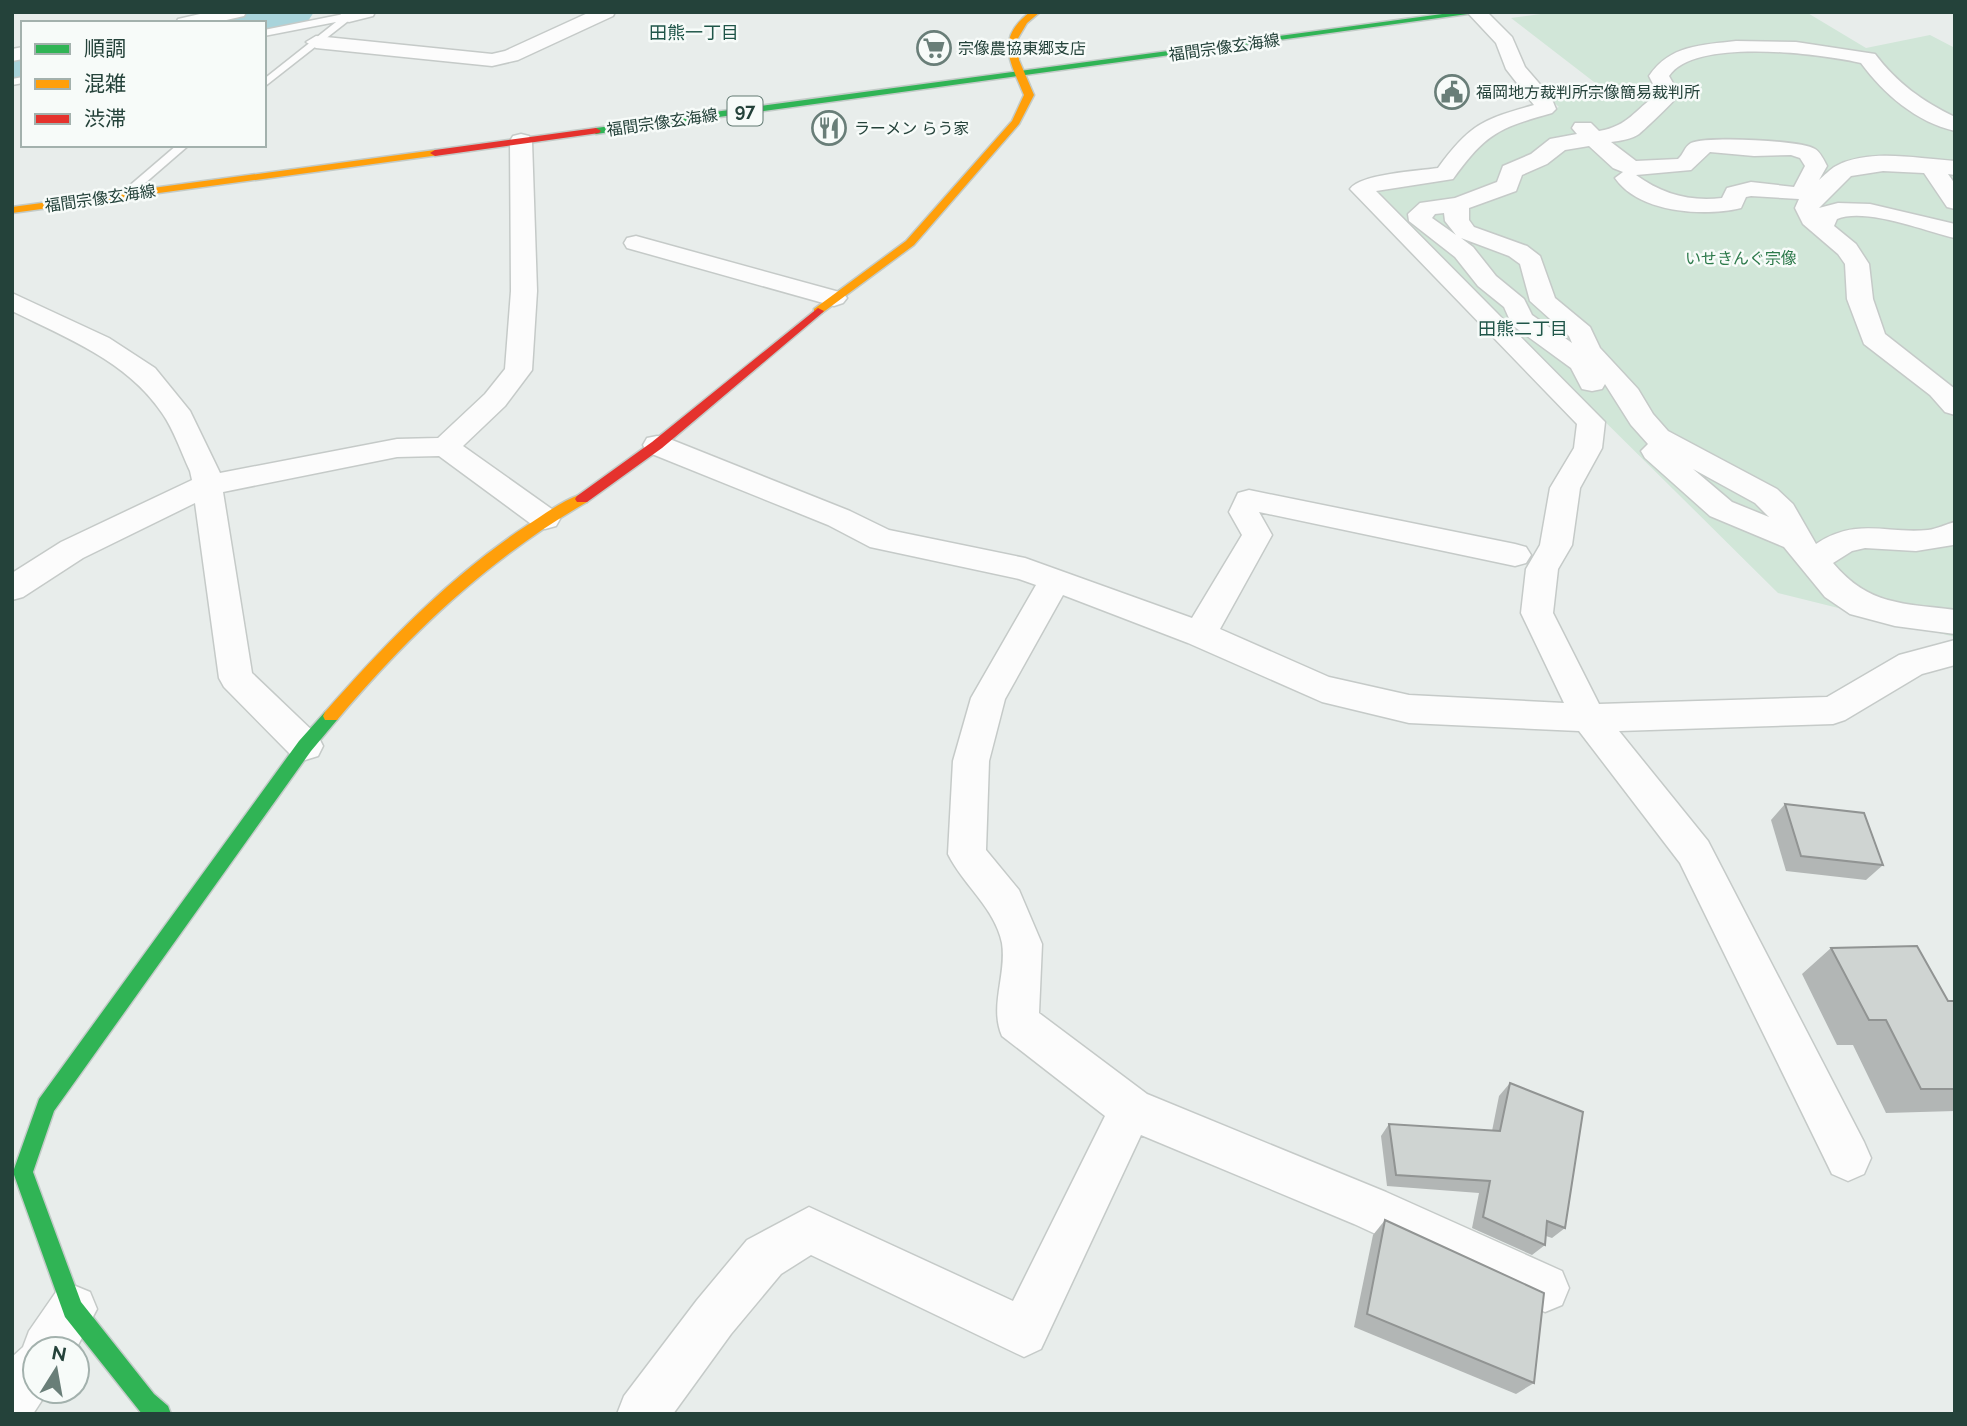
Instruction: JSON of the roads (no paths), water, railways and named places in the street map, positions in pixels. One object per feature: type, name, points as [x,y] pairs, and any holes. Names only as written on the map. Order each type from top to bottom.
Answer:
[{"type":"street","points":[[194,21],[237,12]]},
{"type":"street","points":[[316,42],[492,61],[511,56],[606,12]]},
{"type":"street","points":[[160,1414],[146,1402],[73,1309],[23,1172],[46,1106],[305,746],[378,660],[451,589],[545,519],[591,495],[834,299],[910,243],[1016,122],[1029,95],[1010,51],[1011,34],[1018,24],[1036,12]]},
{"type":"street","points":[[1477,12],[1505,41],[1516,69],[1544,101],[1545,109]]},
{"type":"street","name":"福間宗像玄海線","points":[[12,210],[1477,12]]},
{"type":"street","points":[[1587,358],[1570,356],[1540,330],[1521,319],[1515,304],[1487,281],[1464,252],[1421,221],[1422,211],[1459,204],[1508,186],[1511,171],[1539,159],[1552,147],[1630,130],[1649,110],[1663,103],[1669,93],[1659,76],[1669,62],[1699,51],[1779,48],[1868,58],[1886,82],[1922,108],[1955,125]]},
{"type":"street","points":[[1626,178],[1641,191],[1662,200],[1719,206],[1733,203],[1735,193],[1745,190],[1793,194],[1802,192],[1807,189],[1808,178],[1816,166],[1809,154],[1794,148],[1754,149],[1708,145],[1696,149],[1692,159],[1683,165],[1633,168],[1621,163],[1578,125],[1545,109],[1484,128],[1470,139],[1445,174],[1376,184],[1361,189],[1591,422],[1588,447],[1565,488],[1556,545],[1542,569],[1537,613],[1589,718],[1694,852],[1848,1157]]},
{"type":"street","points":[[444,447],[495,400],[518,370],[524,291],[521,141]]},
{"type":"street","points":[[1955,202],[1943,167],[1883,164],[1843,171],[1810,201],[1807,208],[1811,219],[1847,249],[1857,264],[1860,299],[1873,338],[1940,389],[1955,406]]},
{"type":"street","points":[[1459,204],[1457,221],[1466,232],[1518,251],[1531,261],[1544,301],[1581,333],[1588,351],[1587,358],[1595,394],[1613,419],[1672,464],[1703,496],[1729,514],[1804,550],[1836,589],[1862,606],[1895,614],[1955,622]]},
{"type":"street","points":[[1821,228],[1827,215],[1843,209],[1893,214],[1955,231]]},
{"type":"street","points":[[636,243],[834,299]]},
{"type":"street","points":[[12,301],[100,344],[145,374],[176,411],[205,471],[205,486],[236,678],[305,746]]},
{"type":"street","points":[[656,445],[839,518],[881,539],[1025,569],[1200,635],[1322,689],[1409,709],[1589,718],[1833,710],[1911,664],[1955,652]]},
{"type":"street","points":[[12,589],[72,550],[205,486],[397,448],[444,447],[545,519]]},
{"type":"street","points":[[1200,635],[1257,536],[1244,512],[1249,500],[1514,555]]},
{"type":"street","points":[[1804,550],[1838,544],[1854,538],[1909,542],[1946,537],[1955,532]]},
{"type":"street","points":[[1055,580],[988,698],[971,761],[967,854],[1005,902],[1022,944],[1017,1022],[1131,1109],[1370,1208],[1545,1288]]},
{"type":"street","points":[[642,1414],[713,1317],[764,1257],[809,1230],[1024,1332],[1131,1109]]},
{"type":"street","points":[[56,1335],[73,1309]]},
{"type":"lane","points":[[266,82],[316,42],[358,14]]},
{"type":"lane","points":[[266,33],[358,14]]},
{"type":"lane","points":[[125,195],[182,147]]},
{"type":"waterway","points":[[255,21],[293,12]]},
{"type":"waterway","points":[[12,73],[21,71]]},
{"type":"place","name":"宗像農協東郷支店","points":[[934,48]]},
{"type":"place","name":"福岡地方裁判所宗像簡易裁判所","points":[[1452,92]]},
{"type":"place","name":"ラーメン らう家","points":[[829,128]]},
{"type":"district","name":"田熊一丁目","points":[[694,33]]},
{"type":"district","name":"田熊二丁目","points":[[1523,329]]},
{"type":"park label","name":"いせきんぐ宗像","points":[[1741,258]]}]
